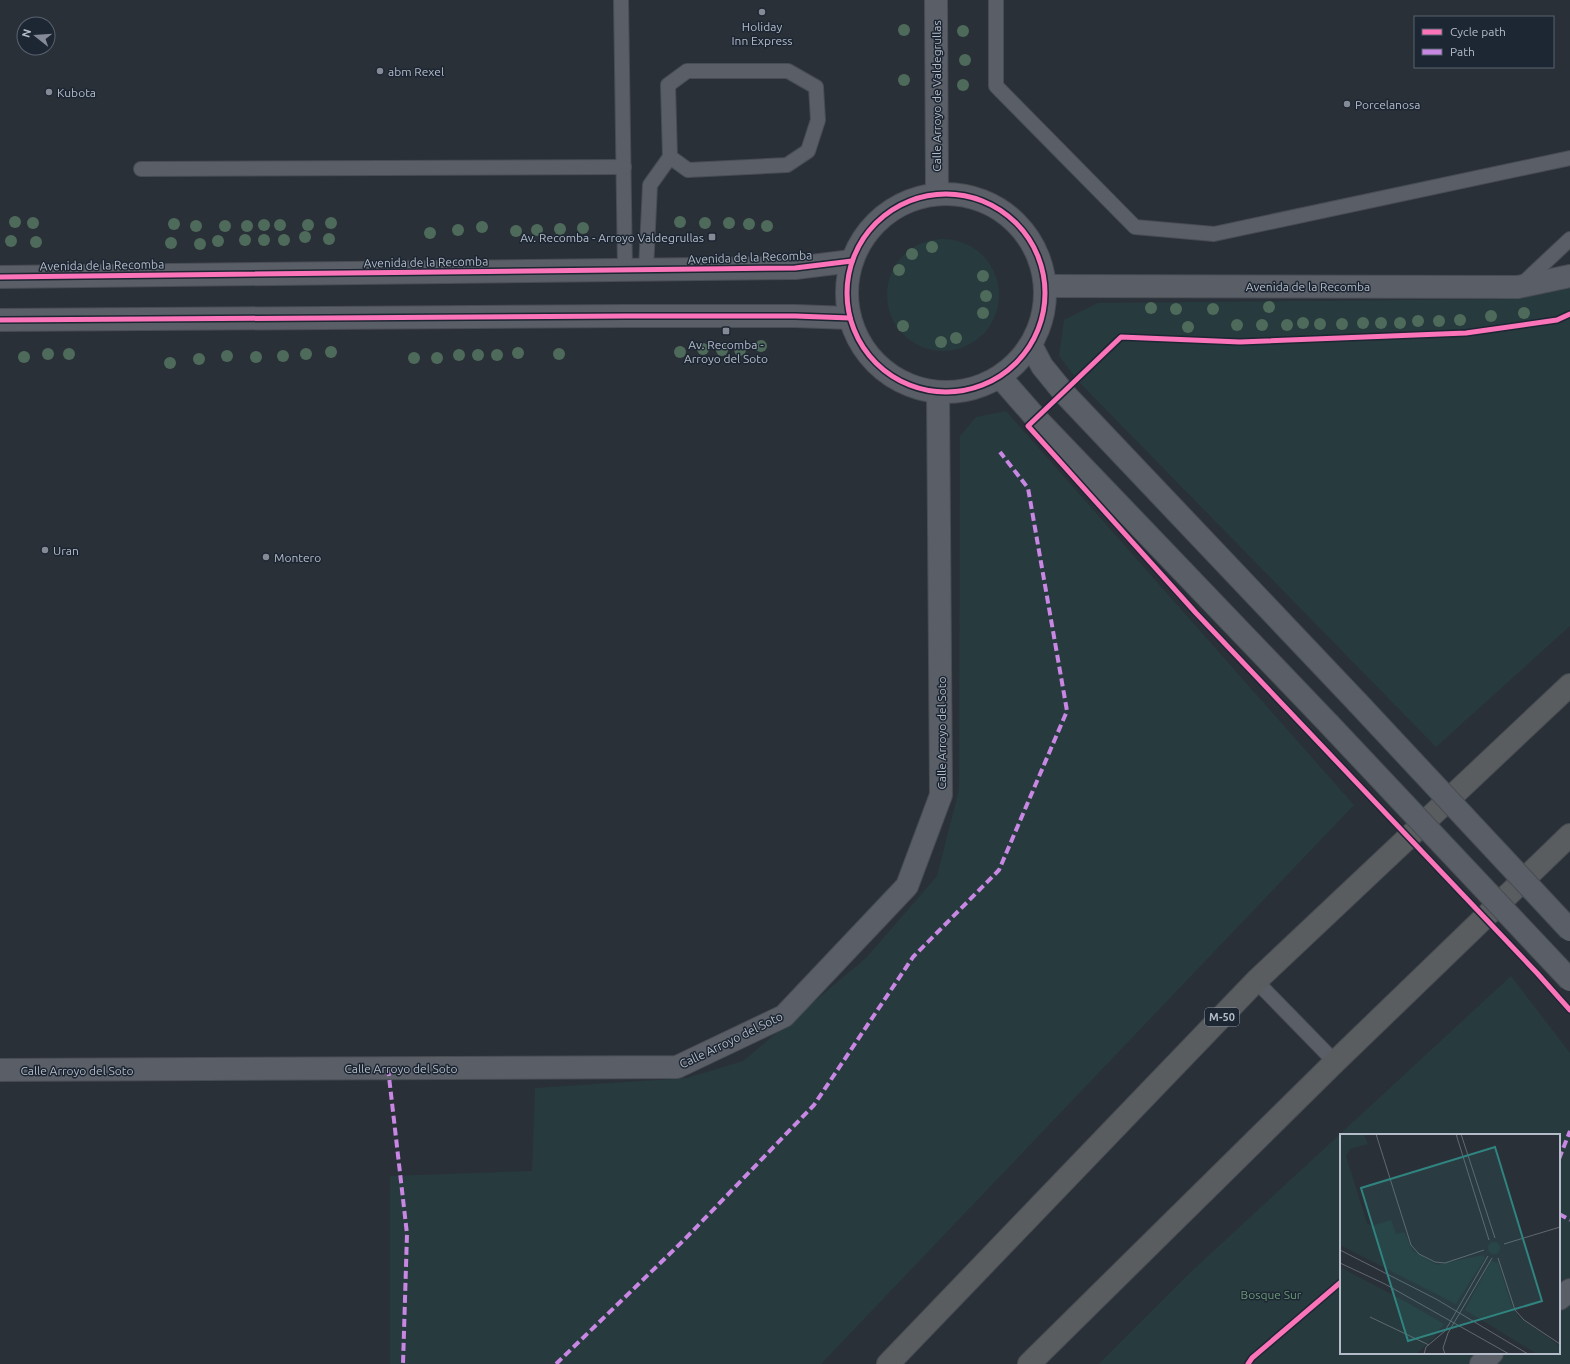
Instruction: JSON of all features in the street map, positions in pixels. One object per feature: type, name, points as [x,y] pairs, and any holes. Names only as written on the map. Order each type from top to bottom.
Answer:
[{"type":"highway","name":"M-50","points":[[888,1364],[1256,981],[1570,685]]},
{"type":"highway","points":[[1029,1364],[1335,1062],[1570,835]]},
{"type":"street","name":"Calle Arroyo de Valdegrullas","points":[[936,0],[937,193]]},
{"type":"street","points":[[937,193],[962,193],[989,202],[1013,218],[1033,247],[1045,281],[1045,305],[1040,326],[1031,345],[1001,378],[966,390],[938,392],[909,386],[884,371],[864,347],[850,318],[847,295],[852,261],[864,238],[880,218],[907,203],[937,193]]},
{"type":"street","name":"Avenida de la Recomba","points":[[0,277],[795,268],[852,261]]},
{"type":"street","name":"Avenida de la Recomba","points":[[1045,286],[1518,287],[1570,276]]},
{"type":"street","points":[[0,320],[618,316],[794,316],[850,318]]},
{"type":"street","points":[[1031,345],[1042,366],[1064,393],[1357,702],[1570,930]]},
{"type":"street","points":[[1001,378],[1036,418],[1328,723],[1570,980]]},
{"type":"street","name":"Calle Arroyo del Soto","points":[[0,1070],[677,1067],[784,1016],[907,886],[941,796],[938,392]]},
{"type":"street","points":[[1560,1298],[1570,1290]]},
{"type":"street","points":[[1481,1364],[1491,1354]]},
{"type":"lane","points":[[621,0],[624,167],[636,270]]},
{"type":"lane","points":[[996,0],[996,86],[1135,226],[1214,234],[1570,158]]},
{"type":"lane","points":[[636,270],[650,185],[670,157],[668,85],[688,71],[788,71],[816,87],[818,120],[808,151],[787,165],[688,170],[670,157]]},
{"type":"lane","points":[[141,169],[624,167]]},
{"type":"lane","points":[[1518,287],[1570,239]]},
{"type":"lane","points":[[1256,981],[1335,1062]]},
{"type":"green space","points":[[943,239],[965,243],[983,255],[995,273],[999,295],[995,317],[983,335],[965,347],[943,351],[921,347],[903,335],[891,317],[887,295],[891,273],[903,255],[921,243]]},
{"type":"green space","points":[[1570,284],[1570,626],[1436,747],[1079,382],[1059,356],[1064,320],[1098,303],[1514,299]]},
{"type":"green space","points":[[1006,411],[1354,805],[821,1364],[390,1364],[390,1176],[532,1171],[535,1088],[687,1078],[743,1061],[866,958],[937,876],[959,790],[960,436],[976,417]]},
{"type":"green space","name":"Bosque Sur","points":[[1511,976],[1570,1053],[1570,1364],[1099,1364],[1194,1269],[1340,1134],[1340,1354],[1560,1354],[1560,1134],[1340,1134]]},
{"type":"marked path","points":[[556,1364],[684,1240],[814,1105],[913,957],[999,870],[1067,711],[1028,488],[1000,452]]},
{"type":"marked path","points":[[388,1068],[407,1234],[403,1364]]},
{"type":"marked path","points":[[1560,1156],[1570,1131]]},
{"type":"marked path","points":[[1560,1215],[1570,1220]]},
{"type":"cycle path","points":[[946,194],[975,198],[993,206],[1016,223],[1033,246],[1041,264],[1045,293],[1041,322],[1033,340],[1016,363],[993,380],[975,388],[946,392],[917,388],[899,380],[876,363],[859,340],[851,322],[847,293],[851,264],[859,246],[876,223],[899,206],[917,198],[946,194]]},
{"type":"cycle path","points":[[0,277],[795,268],[852,261]]},
{"type":"cycle path","points":[[1570,314],[1557,320],[1466,333],[1240,342],[1121,337],[1028,426],[1196,613],[1537,973],[1570,1010]]},
{"type":"cycle path","points":[[0,320],[626,316],[795,316],[850,318]]},
{"type":"cycle path","points":[[1248,1364],[1252,1358],[1340,1283]]},
{"type":"place","name":"Holiday Inn Express","points":[[762,12]]},
{"type":"place","name":"abm Rexel","points":[[380,71]]},
{"type":"place","name":"Kubota","points":[[49,92]]},
{"type":"place","name":"Porcelanosa","points":[[1347,104]]},
{"type":"place","name":"Av. Recomba - Arroyo Valdegrullas","points":[[712,237]]},
{"type":"place","name":"Av. Recomba - Arroyo del Soto","points":[[726,331]]},
{"type":"place","name":"Uran","points":[[45,550]]},
{"type":"place","name":"Montero","points":[[266,557]]}]
